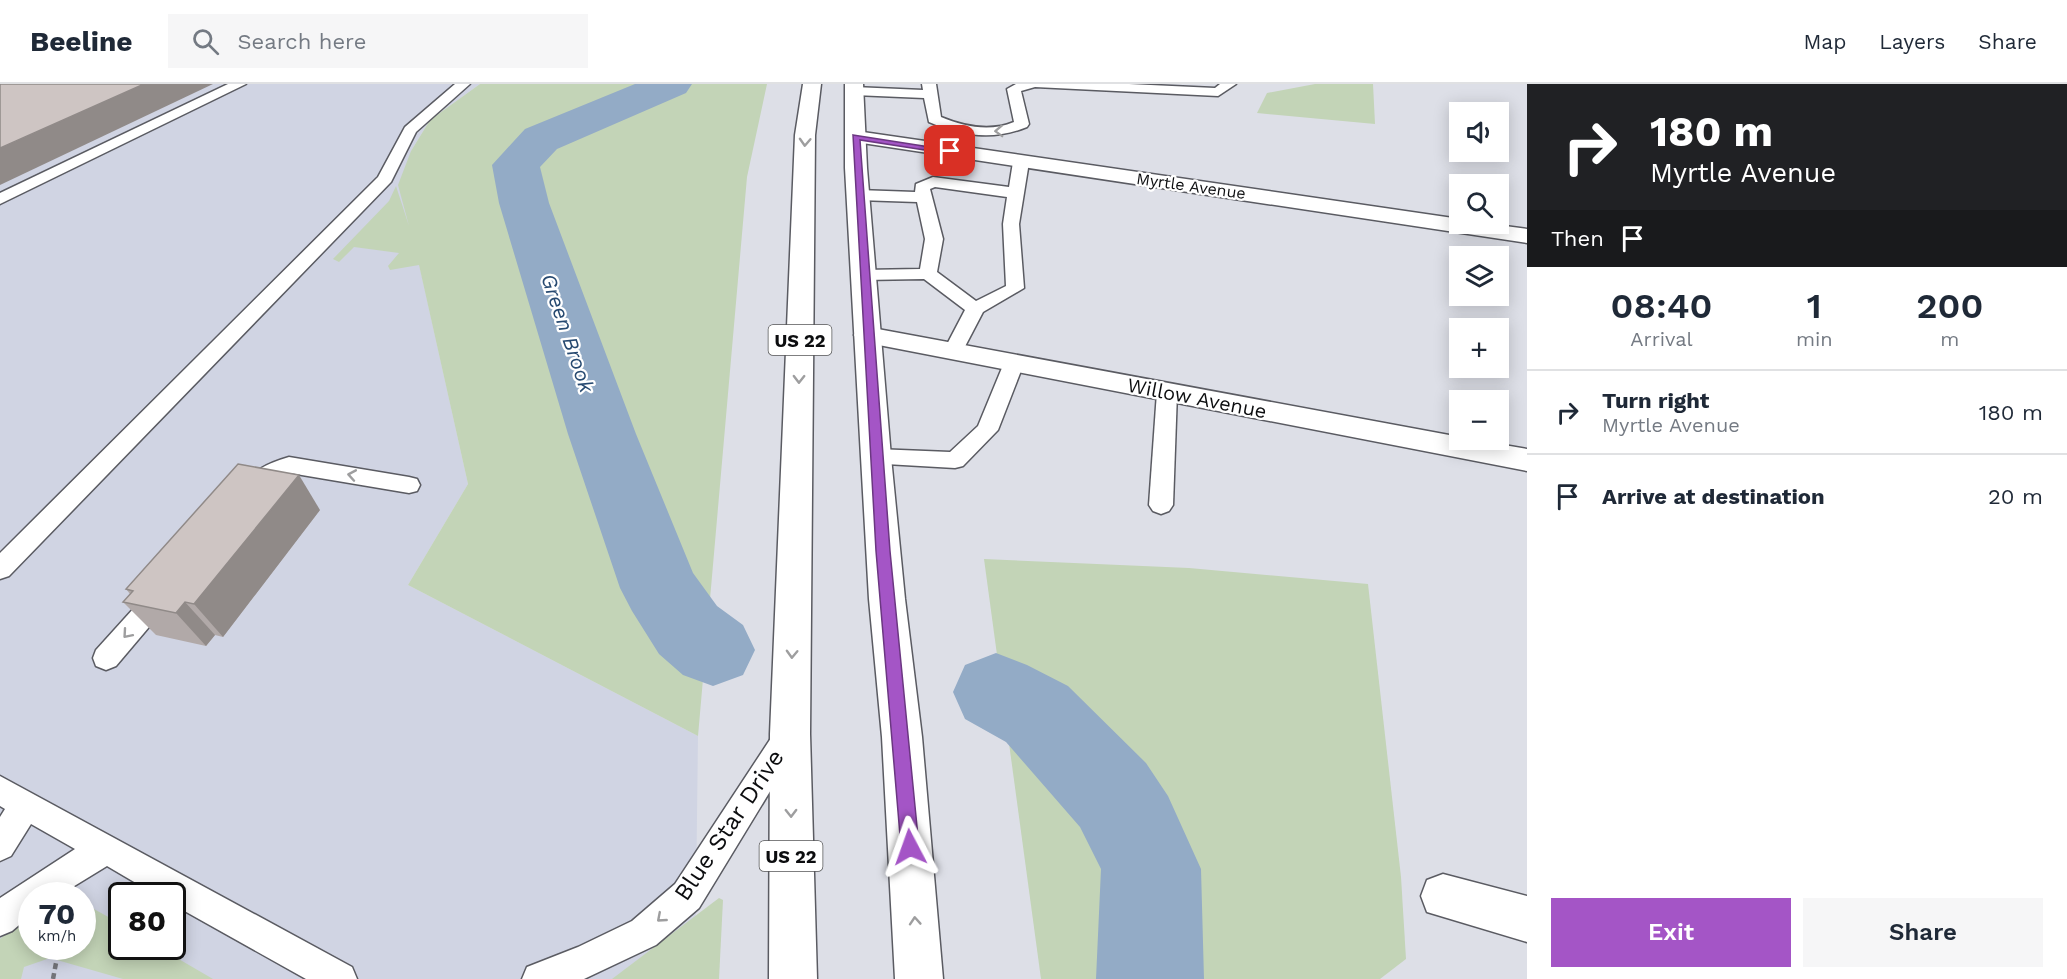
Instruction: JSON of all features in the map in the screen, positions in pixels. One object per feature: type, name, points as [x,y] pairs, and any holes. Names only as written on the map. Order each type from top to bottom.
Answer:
[{"type":"main road","name":"US 22","points":[[793,979],[790,734],[805,135],[812,84]]},
{"type":"main road","points":[[854,88],[867,335],[887,598],[902,737],[919,979]]},
{"type":"main road","name":"Myrtle Avenue","points":[[856,137],[1527,236]]},
{"type":"main road","name":"Willow Avenue","points":[[867,335],[1527,460]]},
{"type":"main road","points":[[1443,896],[1527,919]]},
{"type":"lane","points":[[0,199],[239,84]]},
{"type":"lane","points":[[0,569],[385,179],[410,130],[463,84]]},
{"type":"lane","points":[[854,88],[930,89],[934,119],[956,130],[1006,132],[1022,123],[1014,89],[1031,84]]},
{"type":"lane","points":[[1038,84],[1218,92],[1229,84]]},
{"type":"lane","points":[[953,352],[975,309],[1015,288],[1011,224],[1021,162]]},
{"type":"lane","points":[[928,274],[934,239],[922,187],[933,182],[1016,193]]},
{"type":"lane","points":[[858,195],[924,197]]},
{"type":"lane","points":[[863,275],[928,274],[975,309]]},
{"type":"lane","points":[[876,457],[955,460],[987,430],[1014,363]]},
{"type":"lane","points":[[1161,505],[1167,392]]},
{"type":"lane","points":[[236,508],[270,472],[289,465],[410,485]]},
{"type":"lane","points":[[106,658],[175,578]]},
{"type":"lane","name":"Blue Star Drive","points":[[539,979],[586,961],[644,933],[687,896],[790,734]]},
{"type":"lane","points":[[0,845],[13,797],[340,979]]},
{"type":"lane","points":[[0,919],[25,898],[61,874],[107,849]]},
{"type":"path","points":[[53,979],[56,963]]},
{"type":"shaded area","points":[[0,84],[480,84],[430,120],[411,151],[419,264],[468,484],[408,585],[698,736],[695,979],[0,979]]},
{"type":"green space","points":[[480,84],[767,84],[747,177],[698,736],[408,585],[468,484],[419,265],[390,270],[388,266],[399,253],[354,247],[339,262],[333,259],[389,201],[396,186],[409,226],[398,185],[411,151],[430,120]]},
{"type":"green space","points":[[1315,84],[1373,84],[1375,124],[1257,113],[1267,93]]},
{"type":"green space","points":[[984,559],[1189,568],[1368,584],[1401,877],[1406,959],[1380,979],[1041,979]]},
{"type":"green space","points":[[719,898],[723,900],[719,979],[612,979]]},
{"type":"green space","points":[[96,910],[108,917],[108,960],[180,960],[213,979],[123,979],[57,960],[96,960]]},
{"type":"green space","points":[[18,923],[18,960],[44,960],[24,967],[21,979],[0,979],[0,939]]},
{"type":"building","points":[[0,84],[144,84],[0,148]]},
{"type":"building","points":[[238,464],[299,475],[194,604],[185,602],[176,613],[123,602],[133,591],[126,589]]},
{"type":"waterway","name":"Green Brook","points":[[671,84],[541,139],[516,165],[524,203],[602,434],[660,588],[688,630],[713,650]]},
{"type":"waterway","name":"Green Brook","points":[[996,692],[1037,714],[1113,795],[1134,830],[1151,869],[1150,979]]},
{"type":"route","points":[[910,847],[902,737],[883,551],[856,168],[856,137],[950,151]]}]
